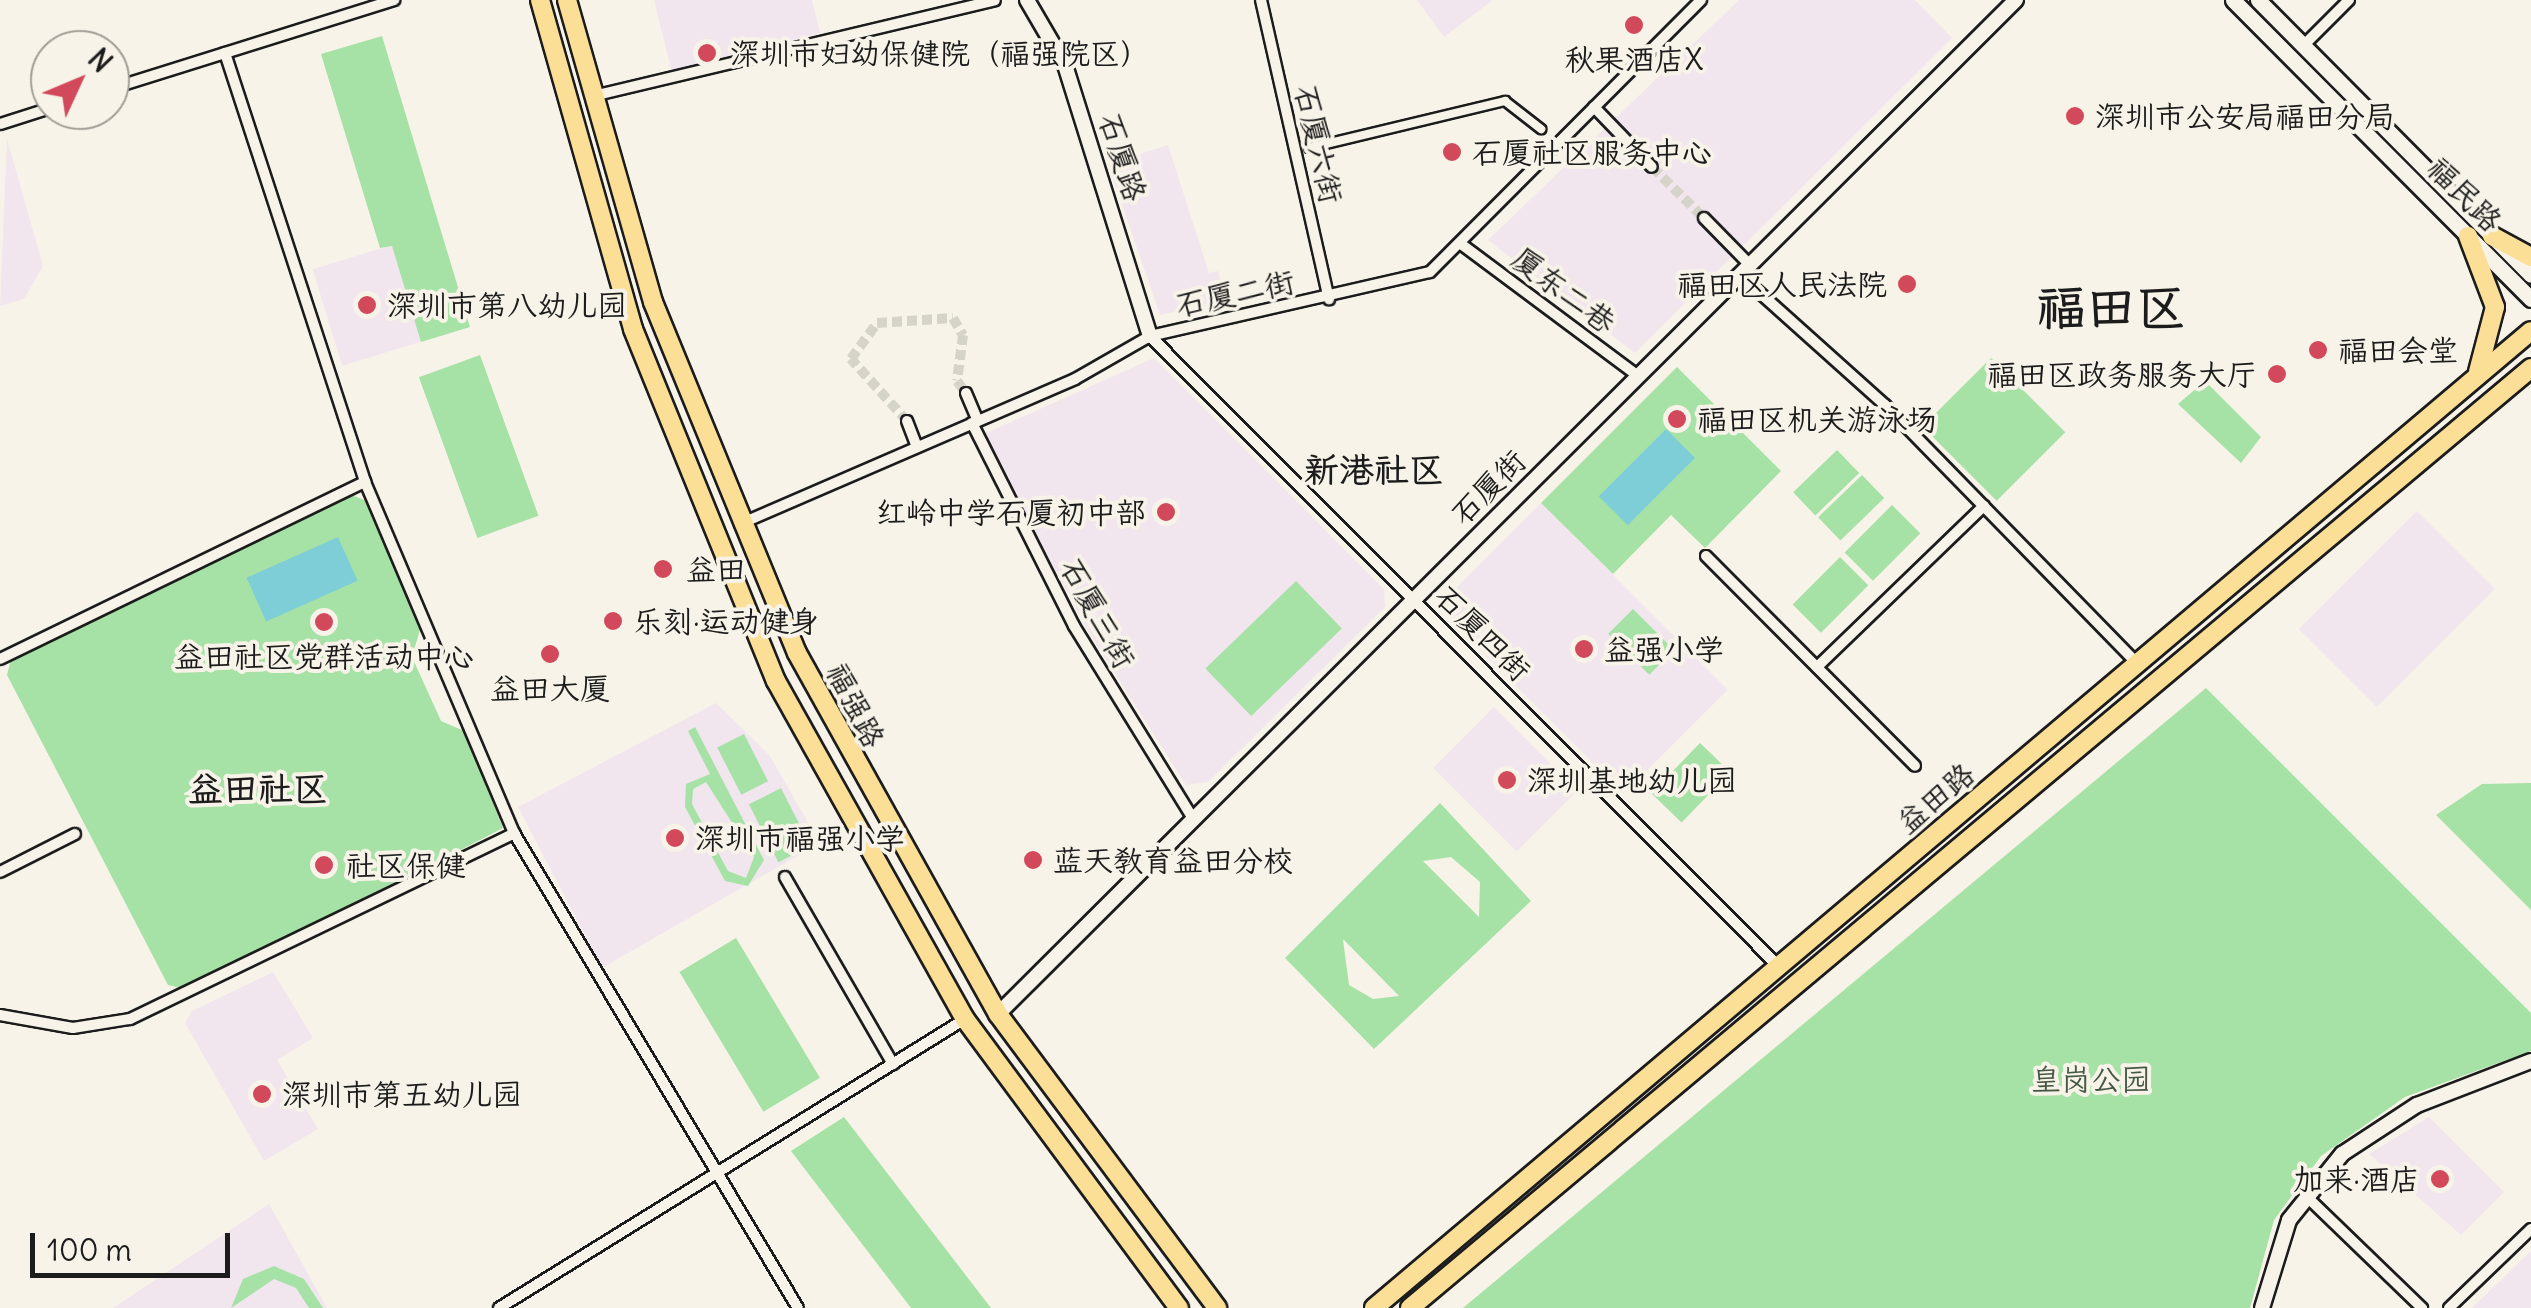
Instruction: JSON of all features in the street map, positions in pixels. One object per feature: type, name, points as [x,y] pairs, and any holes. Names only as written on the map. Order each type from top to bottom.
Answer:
[{"type":"main road","name":"福强路","points":[[540,0],[601,230],[701,512],[818,764],[965,1019],[1179,1308]]},
{"type":"main road","name":"福强路","points":[[567,0],[653,302],[740,524],[856,765],[998,1014],[1217,1307]]},
{"type":"main road","name":"福民路","points":[[2232,0],[2531,299]]},
{"type":"main road","name":"福民路","points":[[2258,0],[2531,274]]},
{"type":"main road","points":[[2468,236],[2495,307],[2476,377]]},
{"type":"main road","points":[[2492,236],[2531,257]]},
{"type":"main road","name":"益田路","points":[[1374,1308],[2531,331]]},
{"type":"main road","name":"益田路","points":[[1410,1308],[2531,368]]},
{"type":"main road","points":[[2490,402],[2531,386]]},
{"type":"street","points":[[130,84],[394,0]]},
{"type":"street","points":[[592,97],[994,0]]},
{"type":"street","name":"石厦路","points":[[1028,0],[1065,65],[1150,336]]},
{"type":"street","name":"石厦六街","points":[[1261,0],[1329,299]]},
{"type":"street","name":"石厦二街","points":[[740,524],[975,422],[1150,336],[1329,299],[1422,275],[1461,244],[1701,0]]},
{"type":"street","name":"石厦街","points":[[998,1014],[2016,0]]},
{"type":"street","points":[[2303,46],[2349,0]]},
{"type":"street","points":[[224,53],[365,482],[514,833],[714,1175],[798,1308]]},
{"type":"street","points":[[1309,148],[1505,101],[1540,129]]},
{"type":"street","points":[[1594,107],[1652,166]]},
{"type":"street","points":[[0,124],[30,114]]},
{"type":"street","points":[[1704,218],[1745,270],[2137,664]]},
{"type":"street","name":"厦东二巷","points":[[1461,244],[1638,376]]},
{"type":"street","name":"石厦四街","points":[[1150,336],[1778,966]]},
{"type":"street","name":"石厦三街","points":[[966,393],[975,422],[1074,626],[1194,820]]},
{"type":"street","points":[[907,421],[917,448]]},
{"type":"street","points":[[0,658],[365,482]]},
{"type":"street","points":[[1816,667],[1984,506]]},
{"type":"street","points":[[1706,556],[1915,766]]},
{"type":"street","points":[[0,1015],[73,1028],[130,1019],[514,833]]},
{"type":"street","points":[[0,872],[75,834]]},
{"type":"street","points":[[785,877],[893,1064]]},
{"type":"street","points":[[499,1308],[965,1019]]},
{"type":"street","points":[[2262,1308],[2280,1242],[2305,1196],[2395,1117],[2531,1060]]},
{"type":"street","points":[[2305,1196],[2422,1308]]},
{"type":"street","points":[[2449,1308],[2531,1230]]},
{"type":"shaded area","name":"深圳市妇幼保健院（福强院区）","points":[[654,0],[812,0],[820,33],[672,73]]},
{"type":"shaded area","points":[[1417,0],[1493,0],[1444,37]]},
{"type":"shaded area","points":[[1739,0],[1915,0],[1952,38],[1635,353],[1488,240]]},
{"type":"shaded area","points":[[7,139],[43,266],[24,299],[0,306]]},
{"type":"shaded area","points":[[1168,145],[1209,273],[1218,271],[1227,300],[1160,315],[1108,164]]},
{"type":"shaded area","name":"深圳市第八幼儿园","points":[[392,245],[422,342],[342,366],[313,269]]},
{"type":"shaded area","name":"红岭中学石厦初中部","points":[[1154,358],[1384,589],[1385,607],[1208,782],[1186,785],[1086,628],[984,434]]},
{"type":"shaded area","name":"益强小学","points":[[1541,503],[1728,690],[1624,794],[1437,607]]},
{"type":"shaded area","points":[[2417,511],[2495,589],[2377,707],[2299,629]]},
{"type":"shaded area","name":"深圳市福强小学","points":[[716,703],[770,756],[820,843],[602,968],[518,807]]},
{"type":"shaded area","name":"深圳基地幼儿园","points":[[1494,707],[1577,790],[1517,851],[1433,768]]},
{"type":"shaded area","name":"深圳市第五幼儿园","points":[[273,972],[313,1038],[277,1060],[318,1129],[264,1161],[185,1023],[192,1011]]},
{"type":"shaded area","points":[[2429,1117],[2504,1192],[2461,1235],[2369,1154]]},
{"type":"shaded area","points":[[269,1204],[327,1308],[113,1308]]},
{"type":"shaded area","points":[[2531,1251],[2531,1308],[2472,1308]]},
{"type":"green space","points":[[382,36],[470,327],[421,342],[392,246],[380,248],[321,54]]},
{"type":"green space","points":[[480,355],[538,516],[477,538],[419,377]]},
{"type":"green space","points":[[1991,358],[2065,432],[1997,501],[1922,427]]},
{"type":"green space","name":"福田区机关游泳场","points":[[1677,367],[1781,471],[1705,548],[1671,515],[1613,574],[1541,503]]},
{"type":"green space","points":[[2205,381],[2261,437],[2241,463],[2178,404]]},
{"type":"green space","points":[[1837,450],[1859,473],[1815,515],[1793,492]]},
{"type":"green space","points":[[1862,475],[1884,498],[1840,540],[1818,517]]},
{"type":"green space","points":[[349,494],[369,502],[420,630],[412,657],[441,721],[464,731],[503,828],[189,990],[168,985],[7,675],[11,659]]},
{"type":"green space","points":[[1892,505],[1920,533],[1873,581],[1845,552]]},
{"type":"green space","points":[[1840,557],[1868,585],[1821,633],[1793,604]]},
{"type":"green space","points":[[1296,581],[1342,628],[1251,716],[1205,669]]},
{"type":"green space","points":[[1633,609],[1674,650],[1649,675],[1608,634]]},
{"type":"green space","name":"皇岗公园","points":[[2206,688],[2531,1013],[2531,1051],[2405,1097],[2321,1156],[2274,1220],[2250,1308],[1463,1308]]},
{"type":"green space","points":[[695,727],[764,860],[748,886],[725,881],[685,807],[686,784],[710,774],[688,731]],"holes":[[[706,782],[754,857],[746,878],[728,871],[692,804],[693,789]]]},
{"type":"green space","points":[[744,734],[768,781],[741,795],[717,748]]},
{"type":"green space","points":[[1700,743],[1730,772],[1682,823],[1651,793]]},
{"type":"green space","points":[[2531,783],[2531,910],[2436,815],[2482,784]]},
{"type":"green space","points":[[781,788],[811,846],[778,862],[749,804]]},
{"type":"green space","points":[[1440,803],[1531,901],[1374,1049],[1285,958]],"holes":[[[1451,857],[1480,882],[1479,917],[1423,861]],[[1344,940],[1399,996],[1373,999],[1349,985]]]},
{"type":"green space","points":[[736,938],[820,1078],[763,1112],[679,972]]},
{"type":"green space","points":[[844,1117],[991,1308],[911,1308],[791,1151]]},
{"type":"green space","points":[[274,1266],[304,1279],[323,1308],[309,1308],[296,1288],[274,1279],[231,1308],[243,1279]]},
{"type":"water","name":"福田区机关游泳场","points":[[1666,429],[1695,458],[1628,525],[1599,496]]},
{"type":"water","points":[[338,537],[358,581],[266,622],[247,578]]},
{"type":"tunnel","points":[[1652,167],[1704,218]]},
{"type":"tunnel","points":[[907,421],[851,359],[877,323],[953,318],[963,335],[957,381],[966,393]]},
{"type":"place","name":"秋果酒店X","points":[[1634,25]]},
{"type":"place","name":"深圳市妇幼保健院（福强院区）","points":[[707,53]]},
{"type":"place","name":"深圳市公安局福田分局","points":[[2075,116]]},
{"type":"place","name":"石厦社区服务中心","points":[[1452,152]]},
{"type":"place","name":"福田区人民法院","points":[[1907,284]]},
{"type":"place","name":"深圳市第八幼儿园","points":[[367,305]]},
{"type":"place","name":"福田会堂","points":[[2318,350]]},
{"type":"place","name":"福田区政务服务大厅","points":[[2277,374]]},
{"type":"place","name":"福田区机关游泳场","points":[[1677,419]]},
{"type":"place","name":"红岭中学石厦初中部","points":[[1166,512]]},
{"type":"place","name":"益田","points":[[663,569]]},
{"type":"place","name":"乐刻·运动健身","points":[[613,621]]},
{"type":"place","name":"益田社区党群活动中心","points":[[324,622]]},
{"type":"place","name":"益强小学","points":[[1584,649]]},
{"type":"place","name":"益田大厦","points":[[550,654]]},
{"type":"place","name":"深圳基地幼儿园","points":[[1507,780]]},
{"type":"place","name":"深圳市福强小学","points":[[675,838]]},
{"type":"place","name":"蓝天教育益田分校","points":[[1033,860]]},
{"type":"place","name":"社区保健","points":[[324,865]]},
{"type":"place","name":"深圳市第五幼儿园","points":[[262,1094]]},
{"type":"place","name":"加来·酒店","points":[[2440,1179]]},
{"type":"district","name":"福田区","points":[[2111,308]]},
{"type":"district","name":"新港社区","points":[[1374,469]]},
{"type":"district","name":"益田社区","points":[[258,788]]}]
